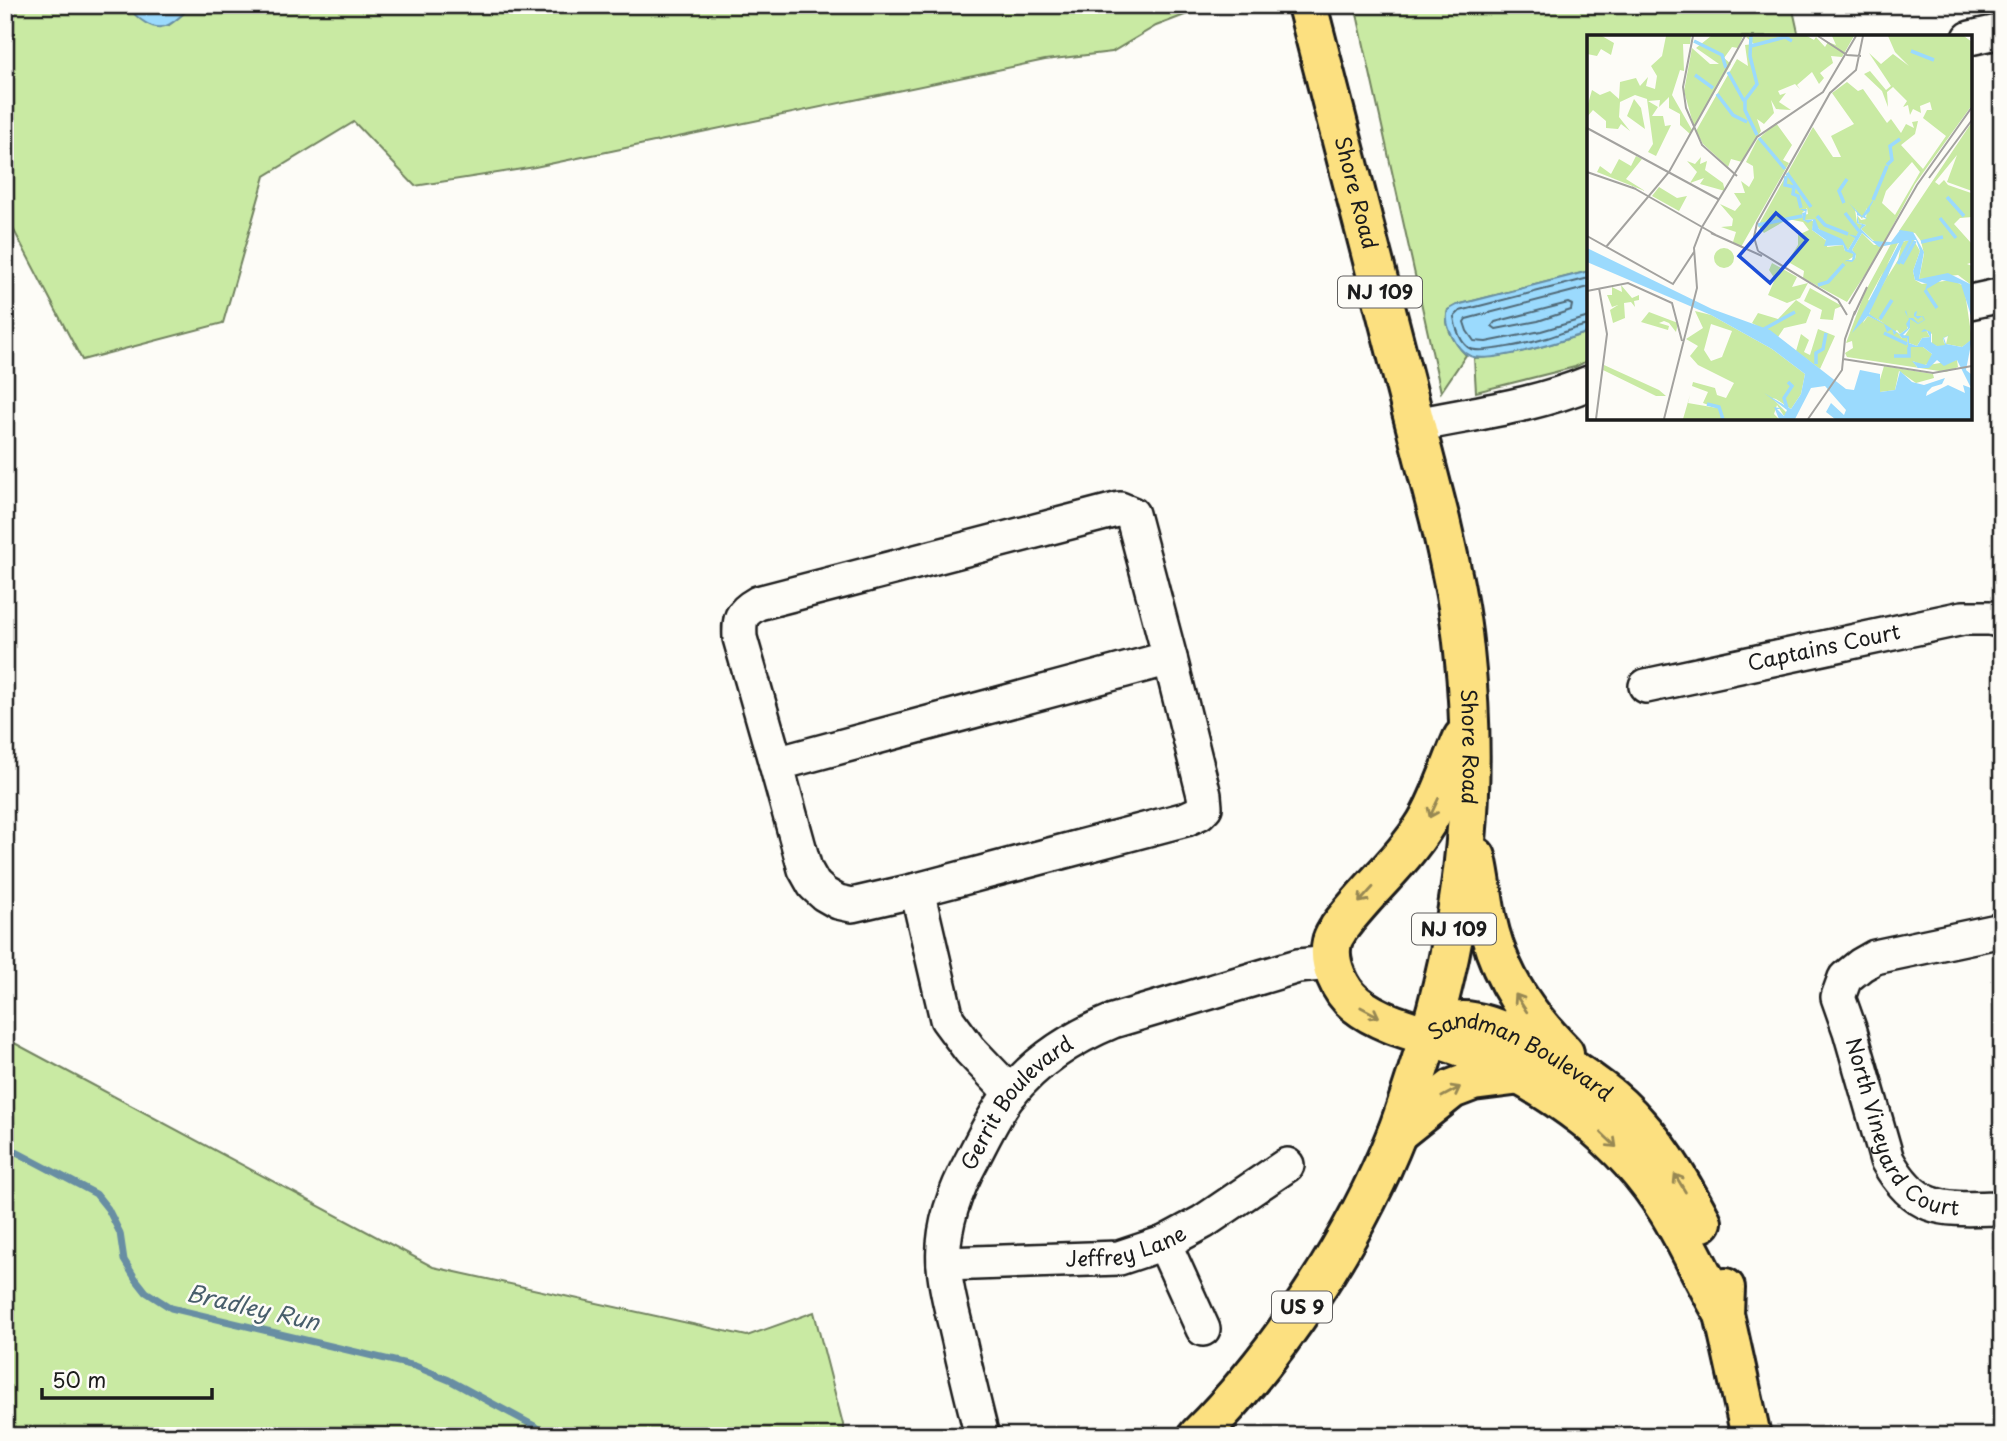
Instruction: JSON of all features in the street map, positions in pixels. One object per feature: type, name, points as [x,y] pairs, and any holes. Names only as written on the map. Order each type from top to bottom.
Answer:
[{"type":"main road","name":"Shore Road","points":[[1198,1436],[1256,1369],[1297,1314],[1364,1203],[1397,1133],[1442,993],[1456,921],[1468,820],[1469,723],[1464,651],[1457,603],[1440,520],[1307,5]]},
{"type":"main road","points":[[1429,1036],[1396,1025],[1356,1005],[1336,976],[1332,963],[1332,943],[1339,928],[1411,845],[1427,821],[1438,801],[1469,723]]},
{"type":"main road","points":[[1468,820],[1490,932],[1509,983],[1522,1006],[1540,1028],[1600,1089]]},
{"type":"main road","name":"Sandman Boulevard","points":[[1429,1036],[1455,1021],[1464,1020],[1489,1026],[1536,1049],[1600,1089],[1643,1129],[1691,1202],[1711,1239],[1726,1279],[1724,1314],[1751,1436]]},
{"type":"main road","name":"Sandman Boulevard","points":[[1429,1036],[1475,1052],[1521,1075],[1586,1118],[1629,1160],[1668,1211],[1724,1314]]},
{"type":"main road","name":"US 9","points":[[1397,1133],[1452,1089],[1474,1081],[1521,1075]]},
{"type":"street","points":[[1972,38],[2002,31]]},
{"type":"street","points":[[1972,302],[2002,295]]},
{"type":"street","points":[[1416,425],[1529,402],[1587,384]]},
{"type":"street","points":[[1120,509],[1132,514],[1170,658],[1205,795],[1205,807],[1199,813],[1186,819],[852,905],[838,902],[814,885],[805,869],[740,638],[739,623],[746,610],[758,603],[1120,509]]},
{"type":"street","name":"Captains Court","points":[[1646,686],[1963,618],[2002,621]]},
{"type":"street","points":[[776,764],[1170,658]]},
{"type":"street","points":[[917,890],[947,1019],[970,1050],[1011,1093]]},
{"type":"street","name":"North Vineyard Court","points":[[2002,930],[1875,957],[1845,978],[1827,997],[1850,1031],[1887,1160],[1897,1178],[1912,1193],[1929,1204],[1950,1209],[2002,1208]]},
{"type":"street","name":"Gerrit Boulevard","points":[[982,1436],[944,1264],[949,1211],[962,1179],[998,1111],[1011,1093],[1045,1060],[1067,1044],[1113,1021],[1298,967],[1332,963]]},
{"type":"street","name":"Jeffrey Lane","points":[[944,1264],[1119,1258],[1164,1243],[1203,1222],[1287,1164]]},
{"type":"street","points":[[1164,1243],[1203,1329]]},
{"type":"green space","points":[[5,5],[127,5],[129,9],[169,25],[192,5],[1211,5],[1156,26],[1112,52],[1045,60],[535,167],[415,186],[354,122],[265,176],[223,323],[82,360],[8,219],[5,218]]},
{"type":"green space","points":[[1355,5],[1792,5],[1799,35],[1587,35],[1587,272],[1457,305],[1448,310],[1447,322],[1451,334],[1466,355],[1441,392]]},
{"type":"green space","points":[[1587,333],[1587,361],[1575,367],[1476,392],[1474,358],[1547,345]]},
{"type":"green space","points":[[5,1038],[433,1267],[747,1336],[814,1312],[846,1436],[5,1436]]},
{"type":"water","points":[[127,5],[192,5],[173,22],[158,27],[140,19]]},
{"type":"water","points":[[1587,272],[1587,333],[1529,350],[1480,358],[1464,353],[1457,345],[1447,323],[1448,310],[1457,305]]},
{"type":"waterway","name":"Bradley Run","points":[[5,1146],[96,1194],[108,1209],[120,1233],[124,1260],[135,1278],[146,1292],[171,1308],[415,1366],[449,1380],[553,1436]]}]
